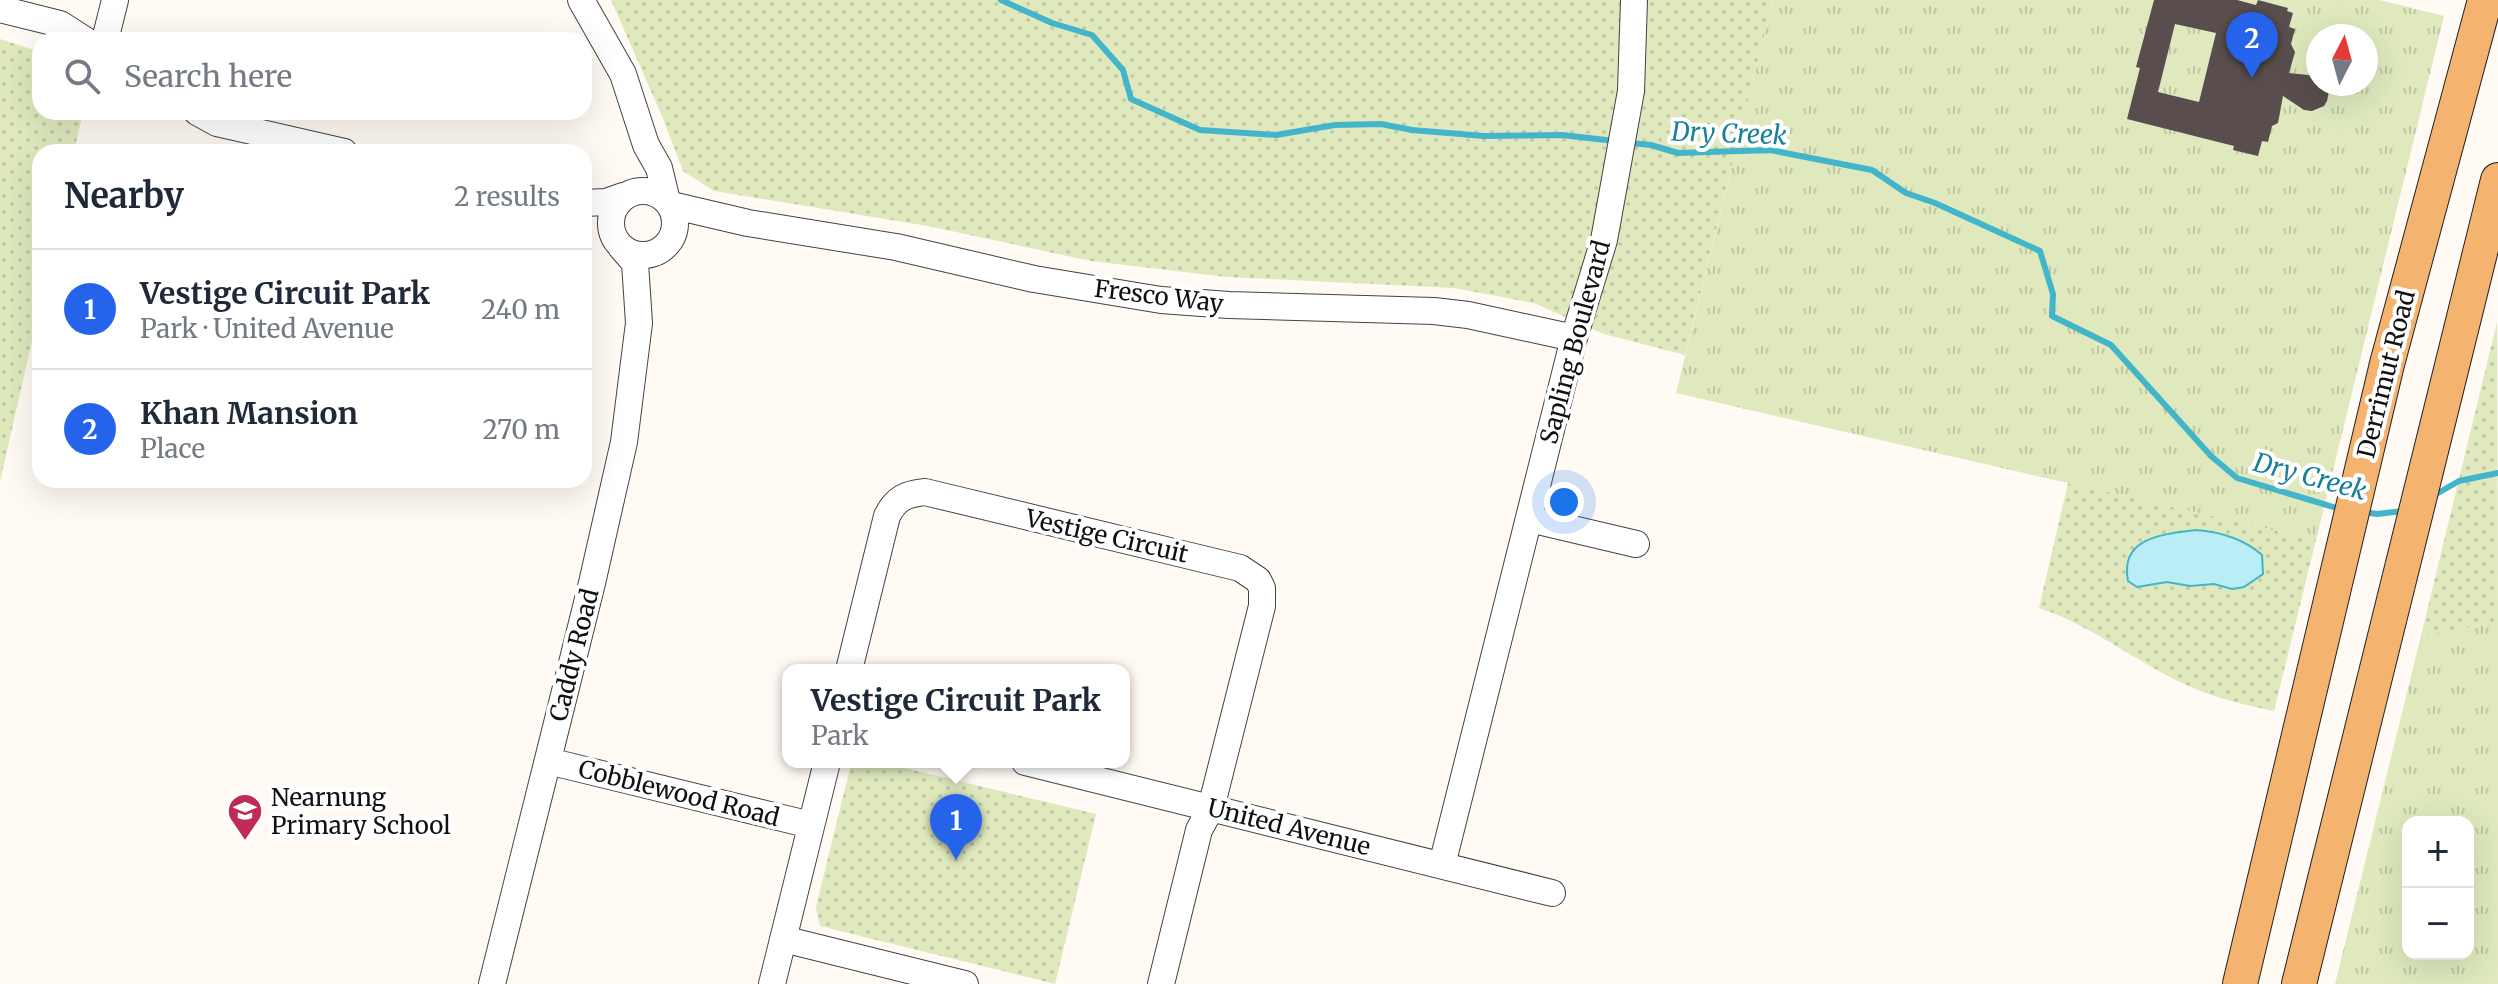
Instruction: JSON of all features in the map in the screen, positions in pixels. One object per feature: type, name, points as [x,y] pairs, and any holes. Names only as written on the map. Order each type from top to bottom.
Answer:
[{"type":"main road","name":"Derrimut Road","points":[[2240,984],[2378,403],[2485,0]]},
{"type":"main road","points":[[2299,984],[2498,180]]},
{"type":"street","points":[[107,32],[115,0]]},
{"type":"street","points":[[581,0],[623,74],[646,145],[659,168],[676,224],[666,246],[643,255],[632,253],[592,221]]},
{"type":"street","name":"Sapling Boulevard","points":[[1442,865],[1574,338],[1604,240],[1631,91],[1634,0]]},
{"type":"street","points":[[0,9],[60,24],[72,32]]},
{"type":"street","points":[[212,120],[309,144]]},
{"type":"street","points":[[618,242],[611,216],[637,182],[646,145]]},
{"type":"street","points":[[592,203],[649,191],[669,203]]},
{"type":"street","name":"Fresco Way","points":[[669,203],[748,223],[896,247],[1034,279],[1161,300],[1434,311],[1479,317],[1574,338]]},
{"type":"street","name":"Fresco Way","points":[[666,246],[695,229],[725,223],[748,223]]},
{"type":"street","name":"Caddy Road","points":[[492,984],[624,442],[639,323],[635,263],[618,242]]},
{"type":"street","name":"Caddy Road","points":[[639,323],[666,246]]},
{"type":"street","name":"Vestige Circuit","points":[[850,664],[887,516],[901,497],[912,493],[925,492],[1240,568],[1258,580],[1262,588],[1262,606],[1211,808]]},
{"type":"street","points":[[1530,519],[1636,544]]},
{"type":"street","name":"Cobblewood Road","points":[[548,761],[811,825]]},
{"type":"street","points":[[772,984],[825,768]]},
{"type":"street","name":"United Avenue","points":[[1049,768],[1552,893]]},
{"type":"street","points":[[1161,984],[1199,830],[1211,808]]},
{"type":"street","points":[[783,939],[965,984]]},
{"type":"green space","points":[[611,0],[1773,0],[1685,355],[1604,334],[1534,303],[1454,288],[1227,277],[1091,261],[928,226],[714,191],[683,171]]},
{"type":"green space","points":[[1773,0],[2379,0],[2444,16],[2316,540],[1676,393]]},
{"type":"green space","points":[[0,39],[32,49],[32,120],[81,120],[76,144],[32,144],[32,340],[0,482]]},
{"type":"green space","points":[[2497,322],[2498,622],[2421,636]]},
{"type":"green space","points":[[2068,483],[2316,540],[2274,711],[2191,687],[2078,625],[2039,608]]},
{"type":"green space","points":[[2498,622],[2498,984],[2335,984],[2421,636]]},
{"type":"green space","points":[[850,768],[905,768],[1096,814],[1055,984],[820,926],[816,907]]},
{"type":"water","points":[[2197,530],[2231,537],[2255,549],[2262,555],[2263,574],[2244,587],[2232,589],[2214,584],[2190,586],[2167,582],[2137,587],[2128,581],[2127,566],[2138,546],[2159,536]]},
{"type":"building","points":[[2154,0],[2237,0],[2256,5],[2258,0],[2288,8],[2287,11],[2293,13],[2289,27],[2295,29],[2291,44],[2295,52],[2289,73],[2306,75],[2306,96],[2328,96],[2324,106],[2312,111],[2304,110],[2283,96],[2278,123],[2272,126],[2268,142],[2262,141],[2258,156],[2233,150],[2234,146],[2127,119],[2140,68],[2136,67]],"holes":[[[2175,24],[2216,33],[2199,102],[2158,92]]]},
{"type":"waterway","name":"Dry Creek","points":[[1001,0],[1052,23],[1092,35],[1123,70],[1131,99],[1200,130],[1276,135],[1335,125],[1381,124],[1484,136],[1562,135],[1615,141]]},
{"type":"waterway","name":"Dry Creek","points":[[1630,143],[1678,153],[1770,150],[1872,170],[1906,193],[2040,251],[2053,294],[2052,316],[2111,345],[2211,456],[2237,478],[2340,509]]},
{"type":"waterway","name":"Dry Creek","points":[[2431,497],[2459,481],[2498,473]]},
{"type":"waterway","name":"Dry Creek","points":[[2363,512],[2403,511]]},
{"type":"place","name":"Khan Mansion","points":[[2252,78]]},
{"type":"place","name":"Nearnung Primary School","points":[[245,842]]},
{"type":"place","name":"Vestige Circuit Park","points":[[956,860]]}]
